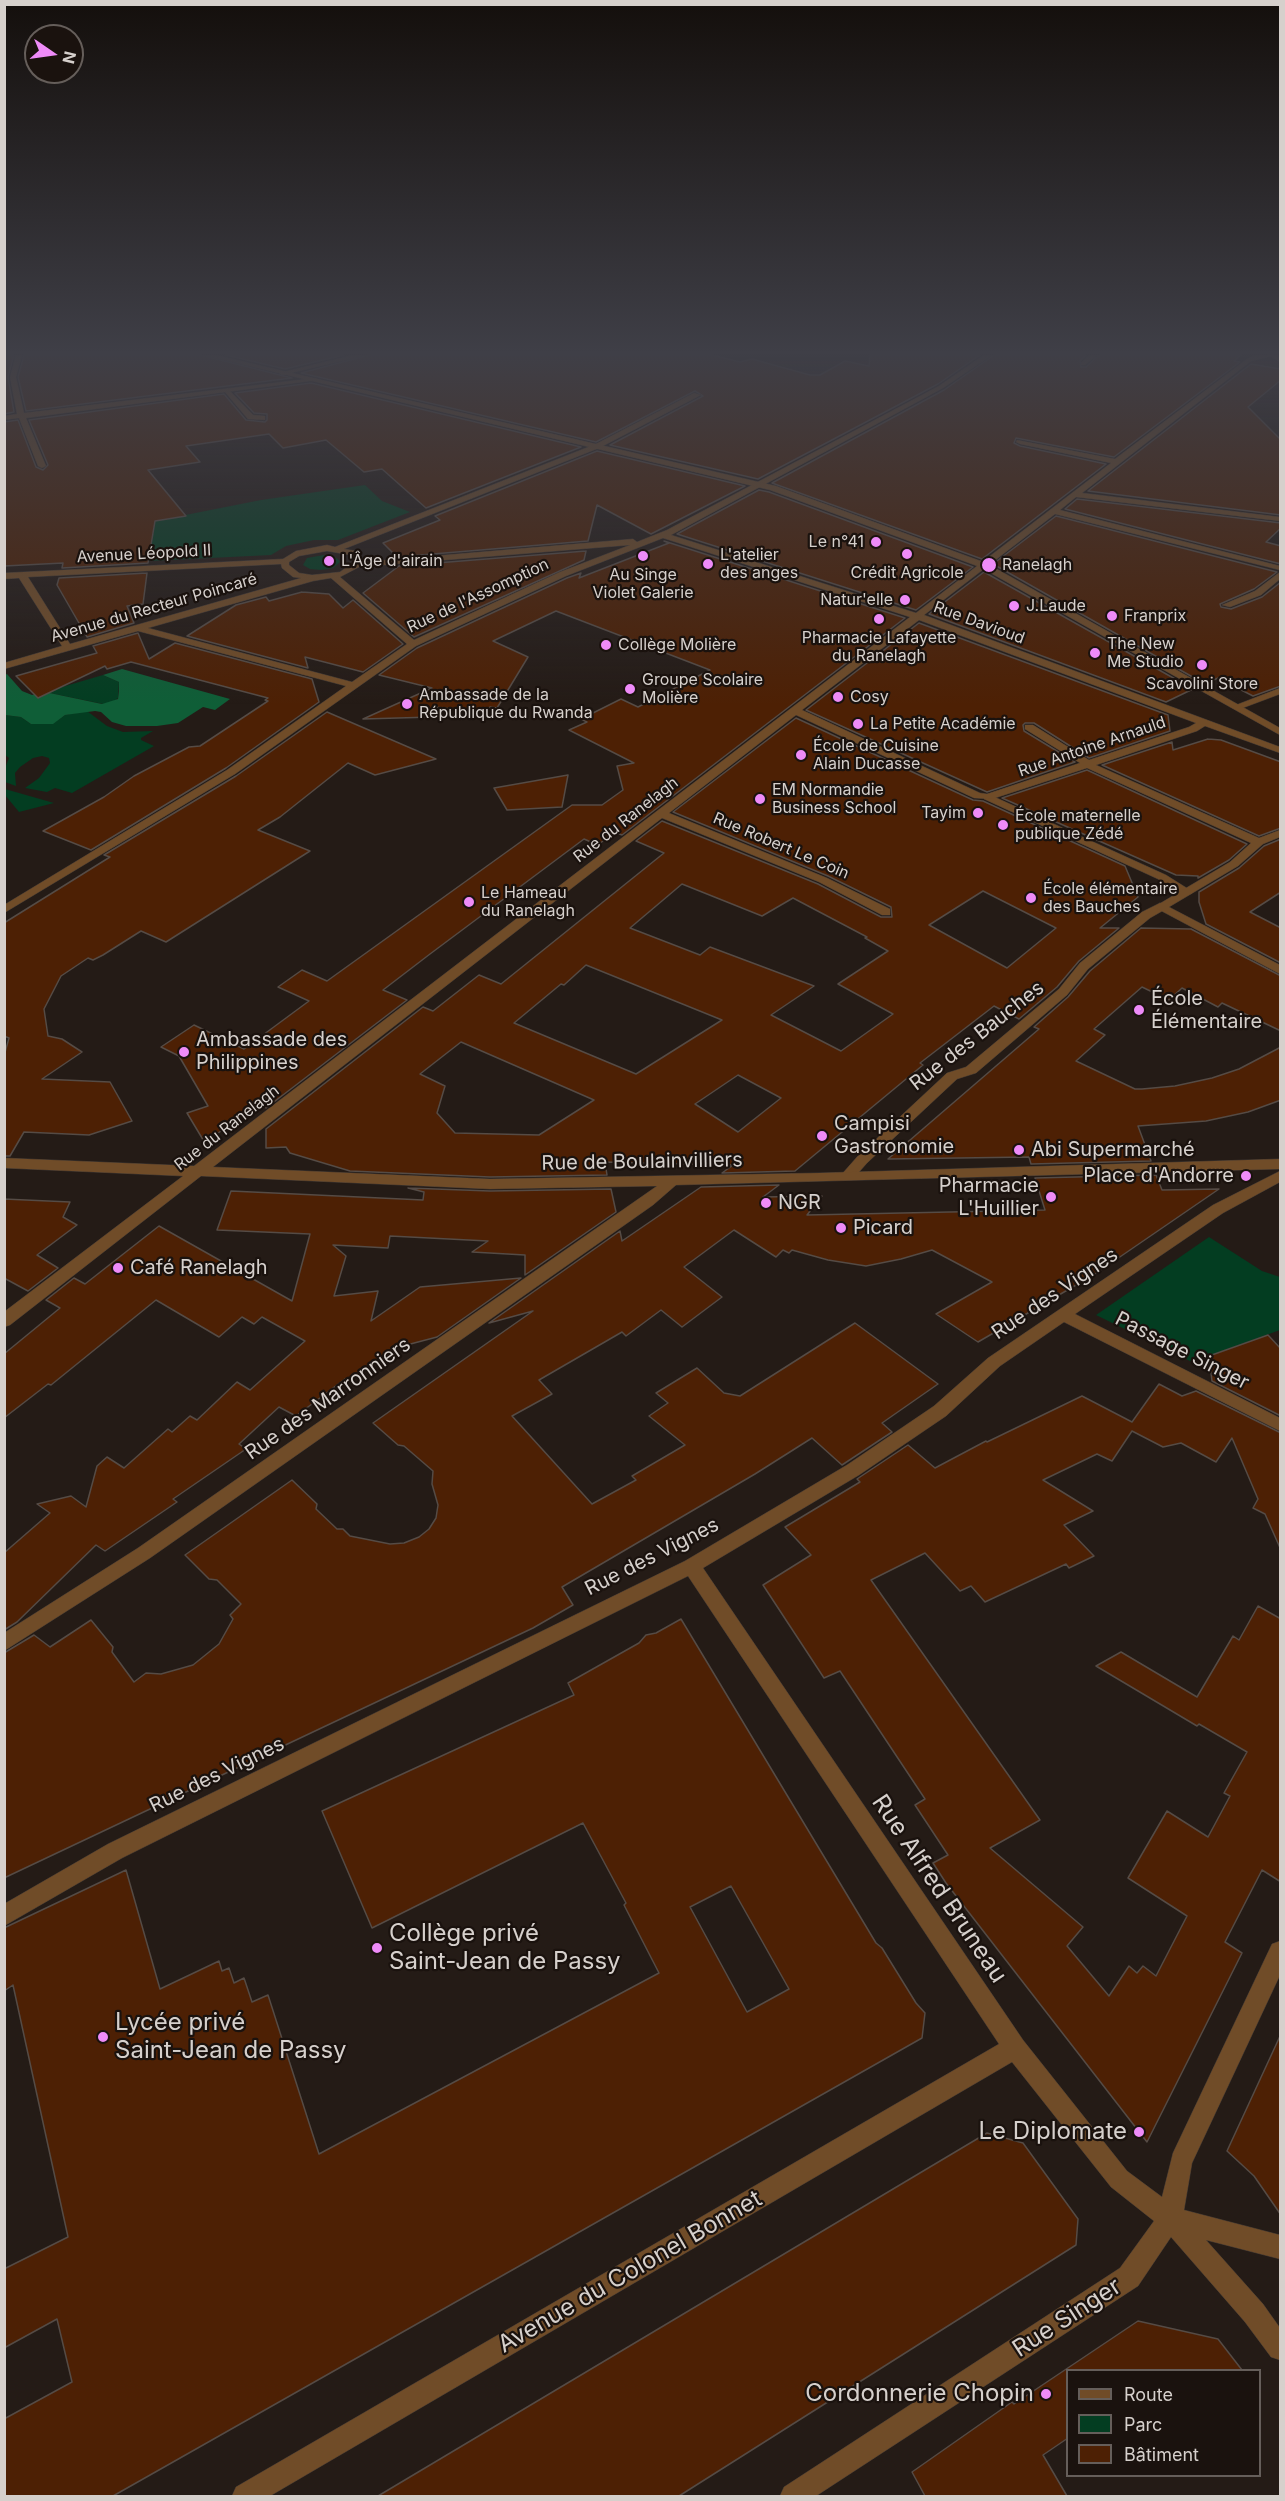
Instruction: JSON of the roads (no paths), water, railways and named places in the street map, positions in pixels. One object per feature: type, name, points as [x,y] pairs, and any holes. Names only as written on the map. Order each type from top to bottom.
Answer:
[{"type":"street","name":"Avenue Léopold II","points":[[4,576],[285,561],[304,550],[338,548],[531,472]]},
{"type":"street","points":[[708,472],[761,484],[983,565],[1281,732]]},
{"type":"street","name":"Rue de l'Assomption","points":[[4,910],[231,772],[413,644],[563,574],[663,535],[784,472]]},
{"type":"street","name":"Rue du Ranelagh","points":[[4,1321],[1105,472]]},
{"type":"street","points":[[1076,495],[1281,519]]},
{"type":"street","points":[[1053,512],[1281,568]]},
{"type":"street","name":"Rue Davioud","points":[[663,535],[917,616],[1281,750]]},
{"type":"street","points":[[413,644],[334,576],[357,565],[651,540]]},
{"type":"street","points":[[338,548],[353,553],[359,561],[357,565]]},
{"type":"street","points":[[285,561],[288,571],[312,578]]},
{"type":"street","points":[[22,575],[68,648]]},
{"type":"street","points":[[1227,605],[1258,593],[1281,575]]},
{"type":"street","name":"Avenue du Recteur Poincaré","points":[[4,666],[312,578],[334,576]]},
{"type":"street","points":[[138,628],[356,686]]},
{"type":"street","points":[[1236,706],[1281,692]]},
{"type":"street","points":[[795,711],[978,796],[988,797],[1162,877],[1187,892]]},
{"type":"street","name":"Rue Antoine Arnauld","points":[[988,797],[1193,729],[1204,722]]},
{"type":"street","points":[[1029,727],[1101,772],[1259,842]]},
{"type":"street","name":"Rue Robert Le Coin","points":[[661,814],[823,880],[886,912]]},
{"type":"street","name":"Rue des Bauches","points":[[847,1177],[862,1160],[952,1076],[971,1070],[1063,992],[1084,966],[1146,915],[1234,864],[1259,842],[1281,833]]},
{"type":"street","points":[[1160,907],[1281,970]]},
{"type":"street","name":"Rue de Boulainvilliers","points":[[4,1163],[490,1184],[671,1182],[1281,1164]]},
{"type":"street","name":"Rue des Vignes","points":[[4,1916],[115,1851],[691,1566],[863,1464],[940,1411],[994,1362],[1218,1209],[1281,1176]]},
{"type":"street","name":"Rue des Marronniers","points":[[4,1643],[154,1546],[648,1201],[671,1182]]},
{"type":"street","name":"Passage Singer","points":[[1063,1315],[1281,1425]]},
{"type":"street","name":"Rue Alfred Bruneau","points":[[691,1566],[1015,2048],[1119,2179],[1170,2218]]},
{"type":"street","name":"Rue Singer","points":[[793,2496],[1129,2277],[1170,2218],[1181,2161],[1281,1952]]},
{"type":"street","name":"Avenue du Colonel Bonnet","points":[[245,2496],[1015,2048]]},
{"type":"street","points":[[1170,2218],[1269,2246],[1281,2247]]},
{"type":"street","points":[[1170,2218],[1254,2313],[1281,2348]]},
{"type":"place","name":"Le n°41","points":[[876,542]]},
{"type":"place","name":"Crédit Agricole","points":[[907,554]]},
{"type":"place","name":"Au Singe Violet Galerie","points":[[643,556]]},
{"type":"place","name":"L'Âge d'airain","points":[[329,561]]},
{"type":"place","name":"L'atelier des anges","points":[[708,564]]},
{"type":"place","name":"Ranelagh","points":[[989,565]]},
{"type":"place","name":"Natur'elle","points":[[905,600]]},
{"type":"place","name":"J.Laude","points":[[1014,606]]},
{"type":"place","name":"Franprix","points":[[1112,616]]},
{"type":"place","name":"Pharmacie Lafayette du Ranelagh","points":[[879,619]]},
{"type":"place","name":"Collège Molière","points":[[606,645]]},
{"type":"place","name":"The New Me Studio","points":[[1095,653]]},
{"type":"place","name":"Scavolini Store","points":[[1202,665]]},
{"type":"place","name":"Groupe Scolaire Molière","points":[[630,689]]},
{"type":"place","name":"Cosy","points":[[838,697]]},
{"type":"place","name":"Ambassade de la République du Rwanda","points":[[407,704]]},
{"type":"place","name":"La Petite Académie","points":[[858,724]]},
{"type":"place","name":"École de Cuisine Alain Ducasse","points":[[801,755]]},
{"type":"place","name":"EM Normandie Business School","points":[[760,799]]},
{"type":"place","name":"Tayim","points":[[978,813]]},
{"type":"place","name":"École maternelle publique Zédé","points":[[1003,825]]},
{"type":"place","name":"École élémentaire des Bauches","points":[[1031,898]]},
{"type":"place","name":"Le Hameau du Ranelagh","points":[[469,902]]},
{"type":"place","name":"École Élémentaire","points":[[1139,1010]]},
{"type":"place","name":"Ambassade des Philippines","points":[[184,1052]]},
{"type":"place","name":"Campisi Gastronomie","points":[[822,1136]]},
{"type":"place","name":"Abi Supermarché","points":[[1019,1150]]},
{"type":"place","name":"Place d'Andorre","points":[[1246,1176]]},
{"type":"place","name":"Pharmacie L'Huillier","points":[[1051,1197]]},
{"type":"place","name":"NGR","points":[[766,1203]]},
{"type":"place","name":"Picard","points":[[841,1228]]},
{"type":"place","name":"Café Ranelagh","points":[[118,1268]]},
{"type":"place","name":"Collège privé Saint-Jean de Passy","points":[[377,1948]]},
{"type":"place","name":"Lycée privé Saint-Jean de Passy","points":[[103,2037]]},
{"type":"place","name":"Le Diplomate","points":[[1139,2132]]},
{"type":"place","name":"Cordonnerie Chopin","points":[[1046,2394]]}]
